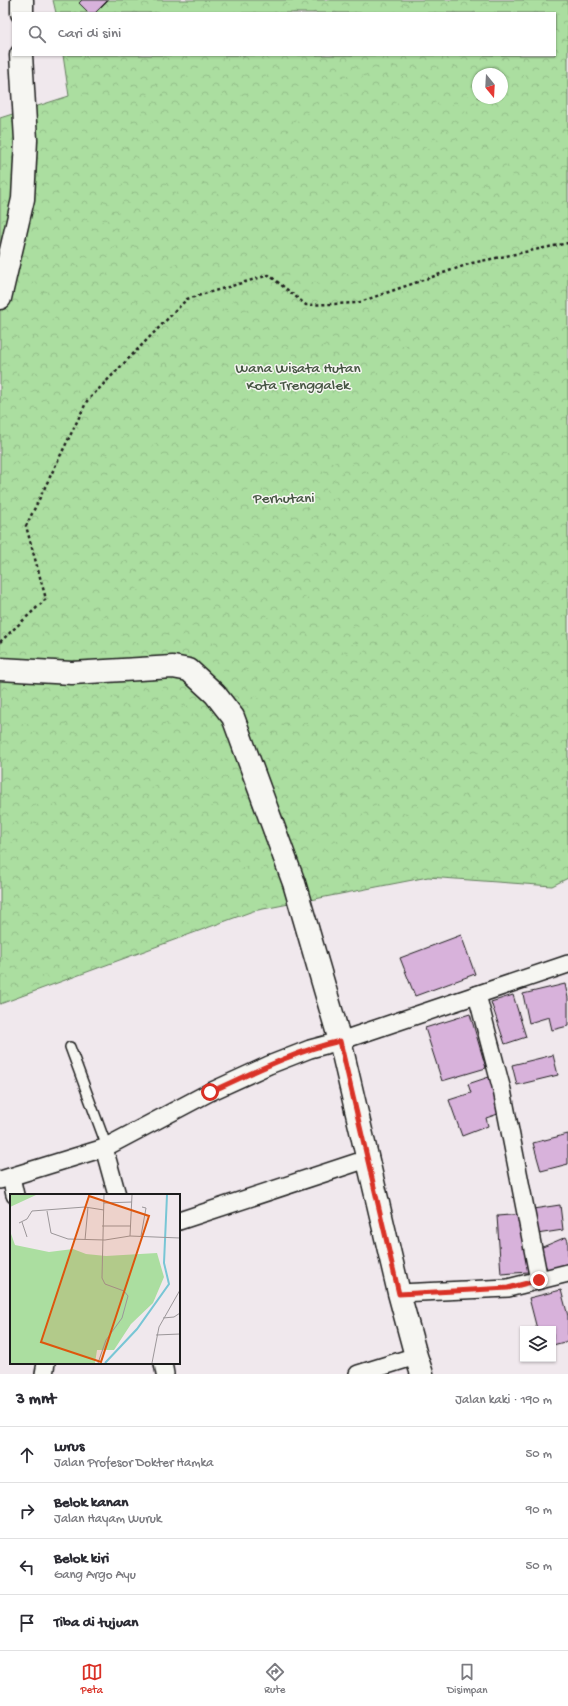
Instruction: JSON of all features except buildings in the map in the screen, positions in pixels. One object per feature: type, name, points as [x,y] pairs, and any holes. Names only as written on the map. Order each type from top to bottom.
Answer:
[{"type":"street","points":[[22,0],[22,12]]},
{"type":"street","points":[[0,298],[23,200],[26,140],[21,56]]},
{"type":"street","points":[[0,669],[72,673],[173,667],[189,670],[215,694],[233,717],[291,876],[340,1041],[399,1294],[419,1365],[358,1374]]},
{"type":"street","points":[[14,1194],[6,1178],[106,1147],[210,1092],[269,1065],[310,1049],[340,1041],[568,964]]},
{"type":"street","points":[[476,995],[502,1090],[539,1280]]},
{"type":"street","points":[[106,1147],[117,1194]]},
{"type":"street","points":[[180,1221],[367,1159]]},
{"type":"street","points":[[399,1294],[508,1288],[568,1273]]},
{"type":"street","points":[[44,1374],[46,1364]]},
{"type":"street","points":[[163,1364],[165,1374]]},
{"type":"lane","points":[[70,1047],[106,1147]]},
{"type":"path","points":[[0,642],[46,599],[26,526],[87,401],[187,299],[269,275],[306,305],[357,303],[472,263],[568,243]]},
{"type":"green space","name":"Perhutani","points":[[53,0],[568,0],[568,878],[552,886],[428,877],[253,911],[0,1004],[0,118],[69,96],[63,56],[556,56],[556,12],[56,12]]},
{"type":"route","points":[[210,1092],[269,1065],[310,1049],[340,1041],[399,1294],[508,1288],[539,1280]]},
{"type":"park label","name":"Wana Wisata Hutan Kota Trenggalek","points":[[298,376]]}]
